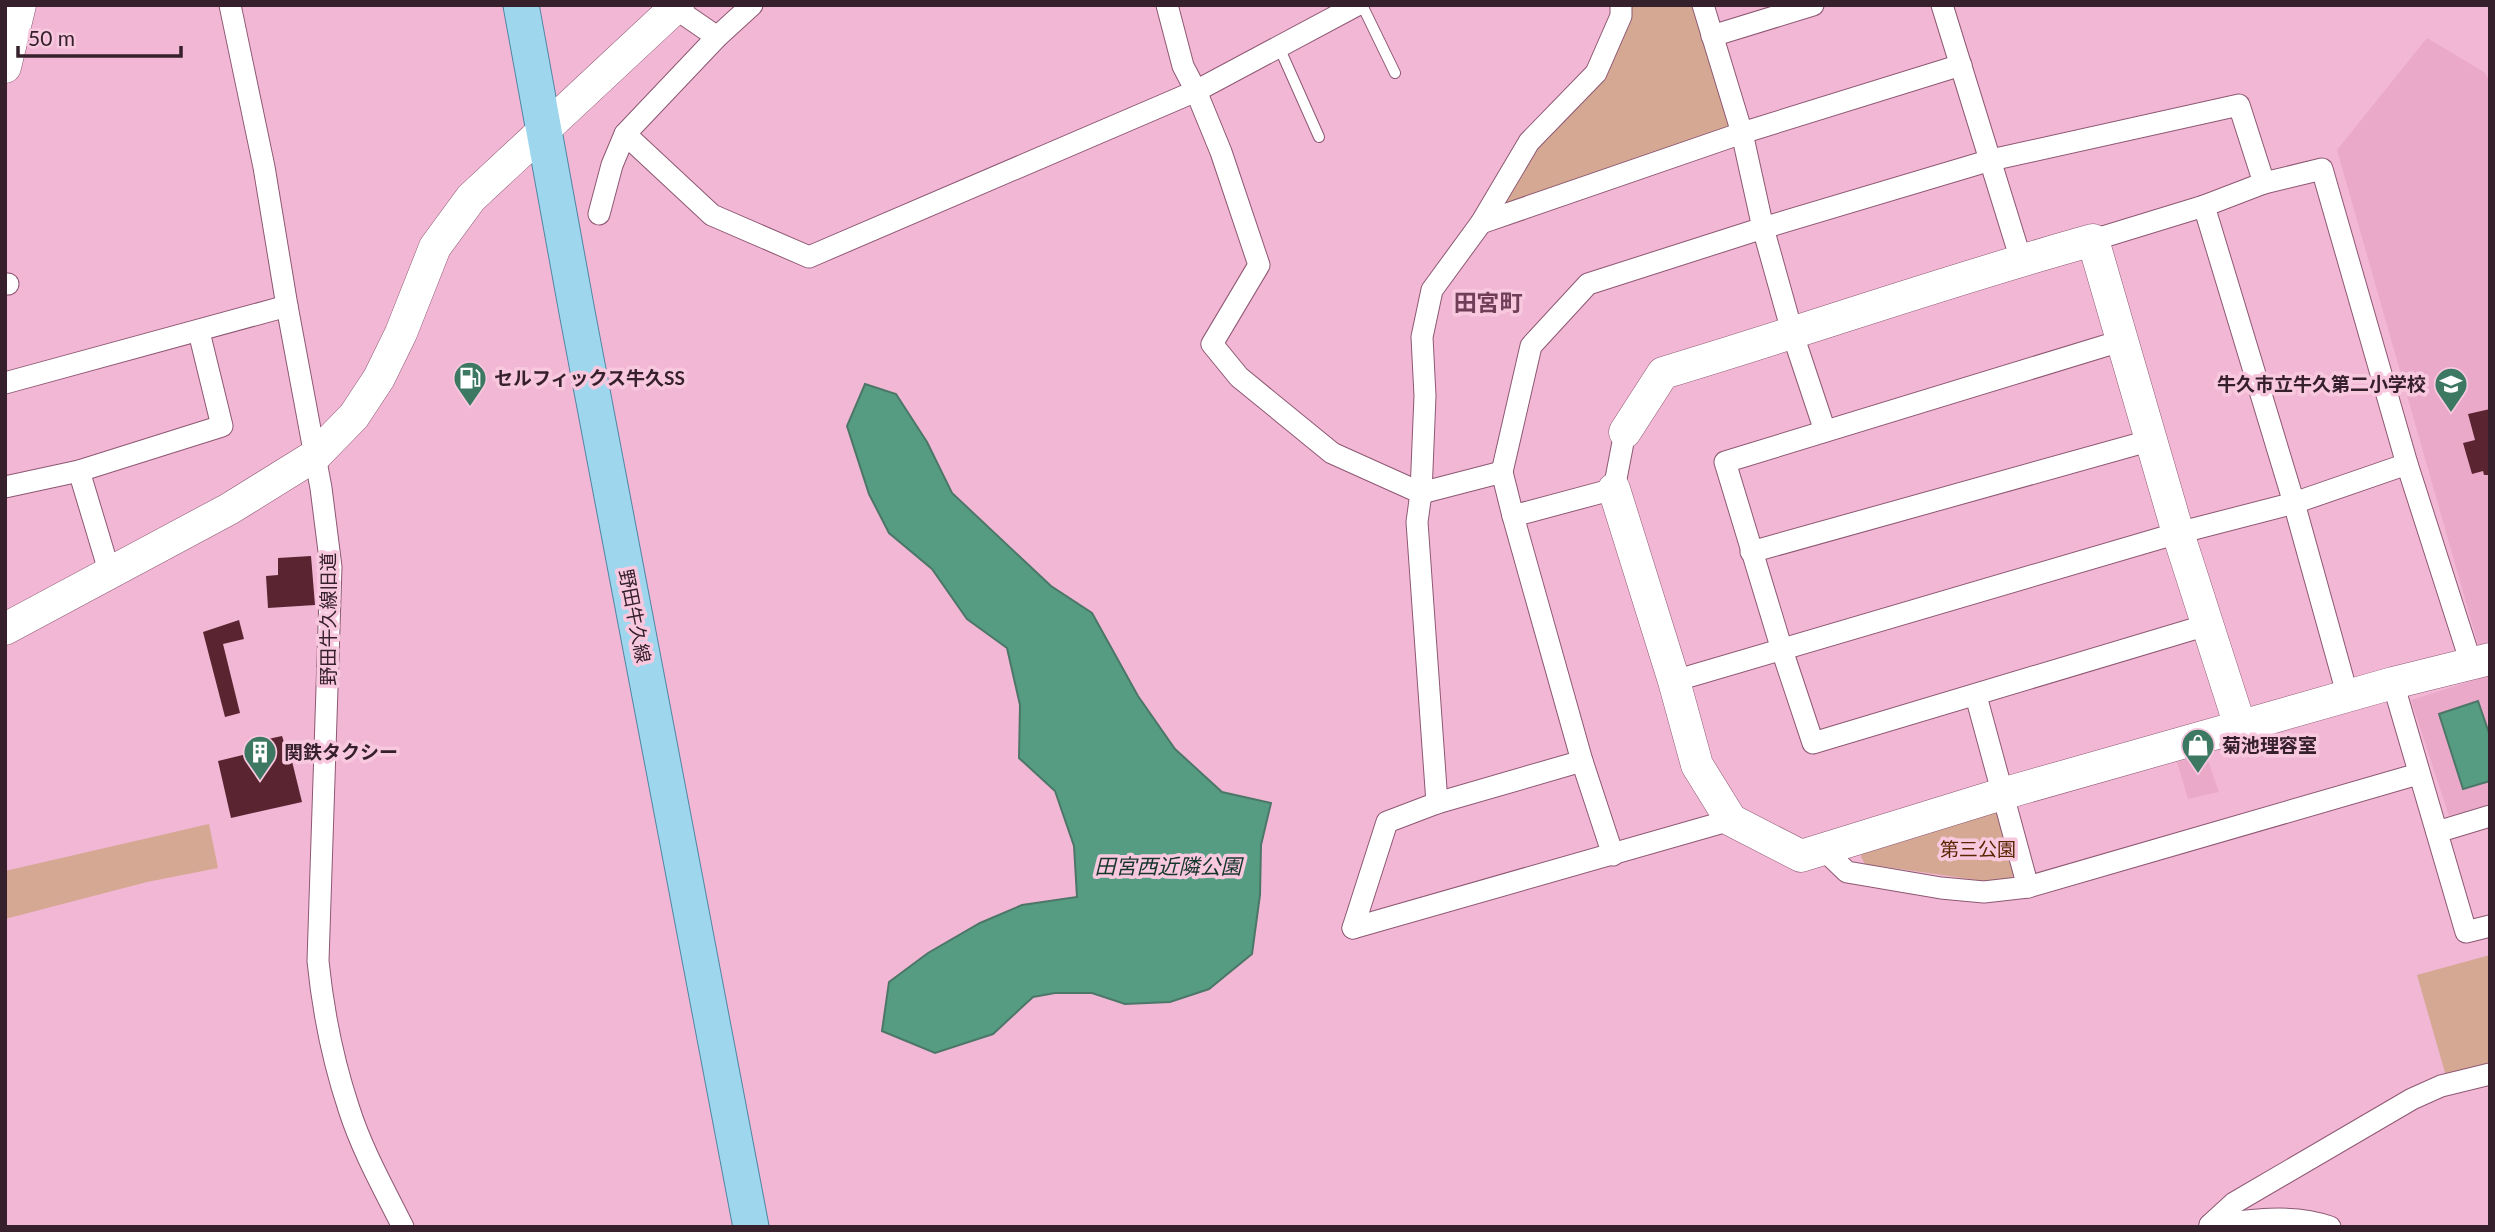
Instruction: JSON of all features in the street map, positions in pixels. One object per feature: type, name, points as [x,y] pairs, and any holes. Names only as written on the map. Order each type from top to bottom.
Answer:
[{"type":"main road","name":"野田牛久線","points":[[521,5],[742,1132],[751,1227]]},
{"type":"street","points":[[5,67],[20,5]]},
{"type":"street","name":"野田牛久線旧道","points":[[230,5],[264,167],[316,455],[331,567],[318,961],[322,996],[349,1110],[403,1227]]},
{"type":"street","points":[[599,214],[612,165],[625,134],[717,37],[752,5]]},
{"type":"street","points":[[1167,5],[1183,66],[1222,152],[1259,265],[1212,344],[1239,377],[1332,453],[1421,493],[1502,472]]},
{"type":"street","points":[[625,134],[712,215],[809,257],[1196,90],[1360,5]]},
{"type":"street","points":[[1437,803],[1417,522],[1421,493],[1425,396],[1422,337],[1432,290],[1481,223],[1530,142],[1596,73],[1621,16],[1621,5]]},
{"type":"street","points":[[1703,5],[1742,134],[1763,228],[1793,335],[1825,431]]},
{"type":"street","points":[[1712,36],[1814,5]]},
{"type":"street","points":[[1942,5],[2021,260]]},
{"type":"street","points":[[5,629],[239,504],[316,455],[354,416],[379,378],[401,333],[435,247],[471,198],[677,7],[717,37]]},
{"type":"street","points":[[1481,223],[1742,134],[1961,65]]},
{"type":"street","points":[[1613,855],[1582,761],[1502,472],[1531,346],[1588,284],[1991,160],[2239,105],[2264,183]]},
{"type":"street","points":[[2322,169],[2407,464],[2480,661],[2393,683],[2002,794],[1801,856],[1731,820],[1697,765],[1615,489],[1625,432],[1663,373],[1793,335],[2021,260],[2204,206],[2264,183],[2322,169]]},
{"type":"street","points":[[2204,206],[2294,503],[2348,697]]},
{"type":"street","points":[[2093,240],[2178,534],[2240,726]]},
{"type":"street","points":[[5,383],[287,306]]},
{"type":"street","points":[[5,487],[79,471],[222,426],[199,331]]},
{"type":"street","points":[[2124,340],[1725,462],[1751,552],[1814,743],[2207,625]]},
{"type":"street","points":[[1751,552],[2152,440]]},
{"type":"street","points":[[1674,681],[2178,534],[2294,503],[2407,464]]},
{"type":"street","points":[[79,471],[110,574]]},
{"type":"street","points":[[1513,516],[1615,489]]},
{"type":"street","points":[[2393,683],[2466,932],[2490,926]]},
{"type":"street","points":[[1976,696],[2028,887]]},
{"type":"street","points":[[1582,761],[1437,803],[1387,822],[1353,928],[1731,820]]},
{"type":"street","points":[[1824,849],[1847,872],[1941,888],[1984,892],[2028,887],[2418,774]]},
{"type":"street","points":[[2437,832],[2490,816]]},
{"type":"street","points":[[2209,1226],[2235,1203],[2412,1099],[2441,1086],[2490,1074]]},
{"type":"street","points":[[2209,1226],[2279,1218],[2314,1221],[2330,1227]]},
{"type":"lane","points":[[1360,5],[1395,73]]},
{"type":"lane","points":[[1279,47],[1319,137]]},
{"type":"shaded area","name":"牛久市立牛久第二小学校","points":[[2427,38],[2484,72],[2490,81],[2490,804],[2449,816],[2411,700],[2487,676],[2337,150]]},
{"type":"shaded area","points":[[2206,755],[2219,792],[2188,799],[2177,762]]},
{"type":"green space","points":[[1621,5],[1703,5],[1742,133],[1481,223],[1529,142],[1596,73]]},
{"type":"green space","name":"第三公園","points":[[1989,812],[2004,815],[2019,871],[2007,881],[1998,883],[1865,864],[1861,857],[1864,849]]},
{"type":"green space","points":[[209,824],[218,868],[147,882],[5,919],[5,871]]},
{"type":"green space","points":[[2490,955],[2490,1073],[2448,1083],[2417,975]]},
{"type":"water","name":"田宮西近隣公園","points":[[865,384],[896,394],[927,442],[952,493],[1051,586],[1092,613],[1138,696],[1175,749],[1222,792],[1271,803],[1261,845],[1260,895],[1252,954],[1209,989],[1170,1002],[1125,1004],[1092,993],[1055,993],[1033,997],[993,1034],[935,1053],[882,1031],[889,982],[928,953],[980,923],[1022,905],[1077,897],[1074,846],[1055,791],[1019,758],[1020,705],[1007,648],[967,619],[932,569],[889,533],[869,494],[847,426]]},
{"type":"water","points":[[2478,701],[2490,736],[2490,781],[2463,789],[2439,714]]},
{"type":"building","points":[[2490,409],[2490,475],[2484,475],[2483,471],[2472,474],[2463,443],[2475,440],[2468,414]]},
{"type":"building","points":[[311,556],[315,605],[268,608],[266,576],[278,575],[278,558]]},
{"type":"building","points":[[239,620],[244,639],[223,644],[240,713],[225,717],[203,632]]},
{"type":"building","name":"関鉄タクシー","points":[[282,736],[285,745],[288,745],[302,802],[231,818],[218,761],[251,753],[249,743]]},
{"type":"place","name":"セルフィックス牛久SS","points":[[470,408]]},
{"type":"place","name":"牛久市立牛久第二小学校","points":[[2451,414]]},
{"type":"place","name":"菊池理容室","points":[[2198,775]]},
{"type":"place","name":"関鉄タクシー","points":[[260,782]]},
{"type":"district","name":"田宮町","points":[[1488,303]]}]
